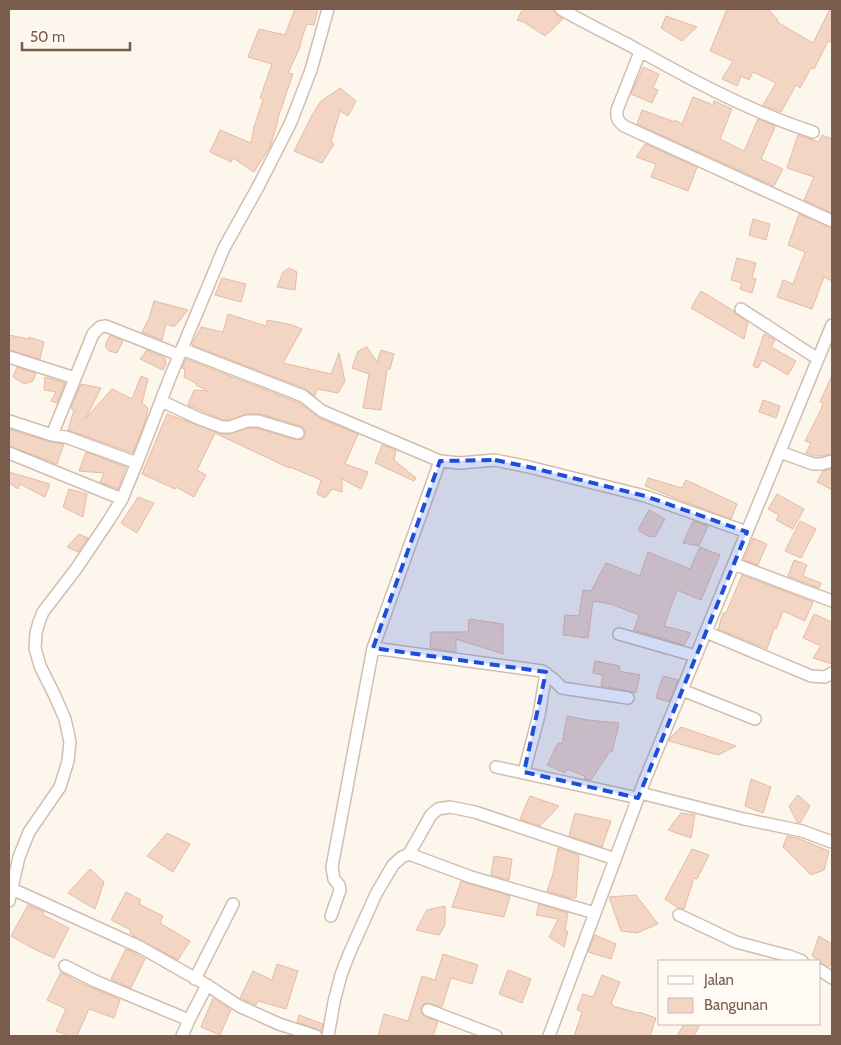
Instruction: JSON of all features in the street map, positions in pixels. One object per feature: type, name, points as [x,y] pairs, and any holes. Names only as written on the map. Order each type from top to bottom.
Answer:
[{"type":"street","points":[[9,901],[19,857],[29,832],[60,787],[68,761],[70,742],[65,719],[40,666],[35,648],[39,622],[43,612],[76,569],[122,499],[180,352],[224,248],[291,122],[311,70],[328,9]]},
{"type":"street","points":[[561,9],[695,81],[757,111],[813,132]]},
{"type":"street","points":[[640,52],[617,110],[619,122],[624,126],[832,221]]},
{"type":"street","points":[[741,309],[818,359]]},
{"type":"street","points":[[550,1036],[639,795],[832,325]]},
{"type":"street","points":[[52,435],[93,334],[100,327],[106,326],[303,396],[322,411],[440,461],[460,463],[496,460],[529,467],[644,496],[747,532]]},
{"type":"street","points":[[9,357],[75,378]]},
{"type":"street","points":[[161,402],[222,427],[230,427],[247,421],[258,421],[298,433]]},
{"type":"street","points":[[9,421],[52,435],[66,437],[137,463]]},
{"type":"street","points":[[780,452],[813,464],[832,461]]},
{"type":"street","points":[[9,453],[122,499]]},
{"type":"street","points":[[331,916],[340,890],[339,885],[334,879],[332,867],[373,648],[440,461]]},
{"type":"street","points":[[734,564],[832,601]]},
{"type":"street","points":[[706,632],[811,676],[824,677],[832,673]]},
{"type":"street","points":[[619,634],[696,656]]},
{"type":"street","points":[[373,648],[542,671],[562,688],[628,698]]},
{"type":"street","points":[[524,772],[539,714],[546,673]]},
{"type":"street","points":[[682,690],[755,719]]},
{"type":"street","points":[[496,766],[572,784],[639,795],[802,831],[832,842]]},
{"type":"street","points":[[328,1036],[341,975],[381,886],[393,866],[402,857],[409,854],[431,815],[438,809],[450,807],[475,812],[615,859]]},
{"type":"street","points":[[409,854],[471,877],[595,913]]},
{"type":"street","points":[[12,890],[140,947],[207,985],[238,1006],[279,1024],[316,1036]]},
{"type":"street","points":[[196,979],[233,904]]},
{"type":"street","points":[[679,915],[736,942],[799,960]]},
{"type":"street","points":[[65,966],[95,981],[188,1020]]},
{"type":"street","points":[[821,971],[832,978]]},
{"type":"street","points":[[182,1036],[188,1020],[207,985]]},
{"type":"street","points":[[428,1010],[496,1036]]},
{"type":"highlighted area","points":[[495,460],[529,467],[645,496],[747,532],[638,798],[524,772],[546,672],[373,648],[440,461]]},
{"type":"building","points":[[295,9],[318,9],[314,25],[307,24],[301,45],[288,73],[293,74],[270,147],[254,172],[233,158],[231,162],[210,152],[220,130],[251,143],[263,100],[260,98],[272,64],[248,57],[259,29],[285,35]]},
{"type":"building","points":[[523,9],[552,9],[563,19],[545,36],[524,22],[517,20]]},
{"type":"building","points":[[727,9],[768,9],[778,20],[777,22],[813,43],[830,9],[832,9],[832,43],[828,41],[814,69],[811,68],[800,88],[796,85],[781,112],[763,105],[776,83],[753,72],[749,80],[741,76],[737,86],[722,79],[733,61],[710,51]]},
{"type":"building","points":[[666,16],[697,27],[682,41],[661,28]]},
{"type":"building","points":[[643,67],[659,74],[653,88],[658,90],[652,103],[631,94]]},
{"type":"building","points":[[340,88],[356,101],[348,116],[340,111],[331,142],[334,144],[322,163],[294,151],[320,102]]},
{"type":"building","points":[[693,97],[713,105],[714,101],[732,109],[720,139],[744,151],[758,119],[775,127],[761,159],[783,169],[774,186],[637,124],[642,110],[682,124]]},
{"type":"building","points":[[798,135],[819,142],[822,135],[832,139],[832,213],[804,200],[814,177],[787,168]]},
{"type":"building","points":[[645,144],[697,167],[688,191],[651,177],[656,164],[636,157]]},
{"type":"building","points":[[799,214],[832,228],[832,281],[824,277],[812,309],[777,297],[783,280],[793,284],[805,252],[788,245]]},
{"type":"building","points":[[753,219],[770,224],[766,240],[749,235]]},
{"type":"building","points":[[737,258],[756,263],[752,278],[756,279],[752,293],[740,289],[742,283],[731,280]]},
{"type":"building","points":[[289,268],[297,272],[295,290],[277,287],[283,272]]},
{"type":"building","points":[[222,278],[246,284],[241,302],[215,295]]},
{"type":"building","points":[[701,291],[748,322],[744,339],[691,308]]},
{"type":"building","points":[[154,301],[188,310],[175,326],[166,324],[162,340],[142,332]]},
{"type":"building","points":[[228,314],[266,326],[267,320],[302,329],[283,363],[331,374],[339,353],[345,381],[338,393],[317,389],[315,396],[306,389],[192,345],[201,327],[223,332]]},
{"type":"building","points":[[764,334],[775,340],[771,347],[796,361],[788,375],[762,360],[758,368],[753,366]]},
{"type":"building","points":[[9,335],[29,339],[29,337],[44,342],[40,359],[9,350]]},
{"type":"building","points":[[110,335],[123,341],[117,353],[109,351],[105,346]]},
{"type":"building","points":[[367,347],[377,362],[381,350],[394,354],[390,369],[387,370],[381,410],[363,408],[369,374],[352,368],[358,351]]},
{"type":"building","points":[[146,350],[165,358],[166,364],[163,370],[140,359]]},
{"type":"building","points":[[186,359],[299,403],[319,418],[358,434],[345,464],[368,472],[361,489],[342,479],[342,492],[332,489],[325,498],[317,494],[321,480],[289,468],[215,433],[197,470],[206,475],[194,497],[176,487],[175,489],[142,474],[167,414],[222,434],[230,434],[248,428],[257,428],[296,440],[303,439],[305,436],[305,431],[301,426],[260,414],[247,414],[223,420],[188,405],[194,390],[208,391],[184,377],[185,369],[182,368]]},
{"type":"building","points":[[17,367],[36,373],[33,381],[24,384],[13,377]]},
{"type":"building","points":[[832,375],[832,454],[814,456],[806,453],[811,443],[805,441],[820,412],[823,403],[820,402]]},
{"type":"building","points":[[141,376],[148,379],[142,403],[148,408],[146,419],[133,453],[68,430],[74,410],[71,408],[81,384],[101,388],[86,418],[112,389],[132,399]]},
{"type":"building","points":[[45,377],[65,383],[57,403],[51,401],[56,392],[44,390]]},
{"type":"building","points":[[763,400],[780,406],[776,418],[759,412]]},
{"type":"building","points":[[9,429],[50,442],[64,444],[57,464],[9,446]]},
{"type":"building","points":[[382,445],[396,450],[394,460],[416,478],[414,481],[375,463]]},
{"type":"building","points":[[86,452],[126,467],[118,489],[100,482],[104,473],[79,471]]},
{"type":"building","points":[[832,469],[832,490],[817,482],[823,471]]},
{"type":"building","points":[[9,472],[50,484],[45,497],[20,484],[18,489],[9,483]]},
{"type":"building","points":[[648,478],[682,488],[686,480],[737,504],[731,519],[645,486]]},
{"type":"building","points":[[69,489],[87,494],[83,517],[63,507]]},
{"type":"building","points":[[777,494],[804,509],[793,529],[776,520],[779,515],[768,509]]},
{"type":"building","points":[[138,497],[154,503],[137,533],[121,523]]},
{"type":"building","points":[[649,510],[665,519],[655,537],[648,536],[638,530]]},
{"type":"building","points":[[693,521],[708,526],[699,546],[683,543]]},
{"type":"building","points":[[800,521],[816,529],[801,558],[785,551]]},
{"type":"building","points":[[79,534],[88,538],[78,552],[67,547]]},
{"type":"building","points":[[753,538],[767,544],[758,565],[744,560]]},
{"type":"building","points":[[700,547],[720,555],[701,600],[677,590],[664,626],[691,633],[684,645],[634,630],[639,615],[611,604],[593,601],[588,638],[563,635],[565,615],[579,616],[583,590],[591,591],[606,563],[640,576],[648,552],[690,569]]},
{"type":"building","points":[[794,560],[807,565],[803,576],[821,583],[819,588],[788,576]]},
{"type":"building","points":[[742,575],[813,602],[805,621],[783,611],[776,629],[774,628],[767,649],[718,629],[723,613],[726,613]]},
{"type":"building","points":[[814,614],[832,622],[832,664],[813,658],[821,646],[803,638]]},
{"type":"building","points":[[469,619],[503,624],[503,654],[456,639],[456,652],[430,648],[431,632],[468,632]]},
{"type":"building","points":[[595,661],[620,666],[619,671],[640,675],[636,693],[601,686],[603,675],[593,673]]},
{"type":"building","points":[[663,676],[678,680],[669,702],[656,698]]},
{"type":"building","points":[[567,716],[619,723],[612,752],[610,751],[591,780],[584,779],[585,776],[567,769],[565,773],[547,765],[558,743],[562,744]]},
{"type":"building","points":[[681,727],[736,746],[718,755],[669,741]]},
{"type":"building","points":[[751,779],[771,787],[763,813],[745,806]]},
{"type":"building","points":[[798,795],[810,806],[800,823],[797,822],[789,806]]},
{"type":"building","points":[[530,796],[559,806],[540,826],[520,819]]},
{"type":"building","points":[[575,813],[611,821],[602,847],[569,836]]},
{"type":"building","points":[[681,813],[695,815],[691,838],[668,830]]},
{"type":"building","points":[[167,833],[190,844],[173,872],[147,856]]},
{"type":"building","points":[[787,836],[829,851],[824,870],[811,875],[783,847]]},
{"type":"building","points":[[558,848],[579,855],[576,898],[547,891],[553,874]]},
{"type":"building","points":[[692,849],[709,855],[697,879],[694,878],[684,909],[678,908],[665,899]]},
{"type":"building","points":[[494,856],[512,859],[509,880],[491,875]]},
{"type":"building","points":[[90,869],[104,882],[95,909],[68,893]]},
{"type":"building","points":[[461,881],[510,896],[504,917],[452,907]]},
{"type":"building","points":[[126,892],[141,900],[139,904],[163,916],[160,923],[190,941],[178,960],[133,936],[130,933],[131,930],[111,920]]},
{"type":"building","points":[[636,895],[658,924],[637,933],[621,931],[609,897]]},
{"type":"building","points":[[539,904],[568,913],[565,931],[568,931],[564,947],[549,937],[558,919],[536,915]]},
{"type":"building","points":[[28,905],[44,912],[43,915],[69,928],[54,958],[11,936]]},
{"type":"building","points":[[445,906],[445,925],[439,935],[416,930],[427,910]]},
{"type":"building","points":[[595,935],[616,944],[611,959],[588,952]]},
{"type":"building","points":[[819,936],[832,944],[832,961],[829,967],[821,963],[821,960],[812,956]]},
{"type":"building","points":[[126,949],[145,959],[131,988],[111,979]]},
{"type":"building","points":[[443,954],[478,965],[472,984],[451,978],[442,1007],[427,1003],[421,1007],[423,1015],[438,1022],[433,1036],[378,1036],[384,1014],[408,1021],[422,976],[435,980]]},
{"type":"building","points":[[277,964],[298,971],[286,1009],[258,1001],[256,1005],[240,998],[253,971],[272,980]]},
{"type":"building","points":[[508,970],[531,979],[522,1003],[499,994]]},
{"type":"building","points":[[61,972],[76,981],[120,1000],[114,1018],[89,1009],[77,1036],[69,1036],[56,1031],[66,1009],[47,1000]]},
{"type":"building","points":[[602,975],[620,982],[611,1004],[613,1006],[656,1018],[650,1036],[574,1036],[582,1012],[577,1010],[583,994],[593,997]]},
{"type":"building","points":[[213,998],[231,1010],[220,1035],[201,1027]]},
{"type":"building","points":[[299,1015],[323,1024],[321,1031],[297,1022]]},
{"type":"building","points":[[683,1025],[700,1025],[694,1036],[677,1036]]}]
